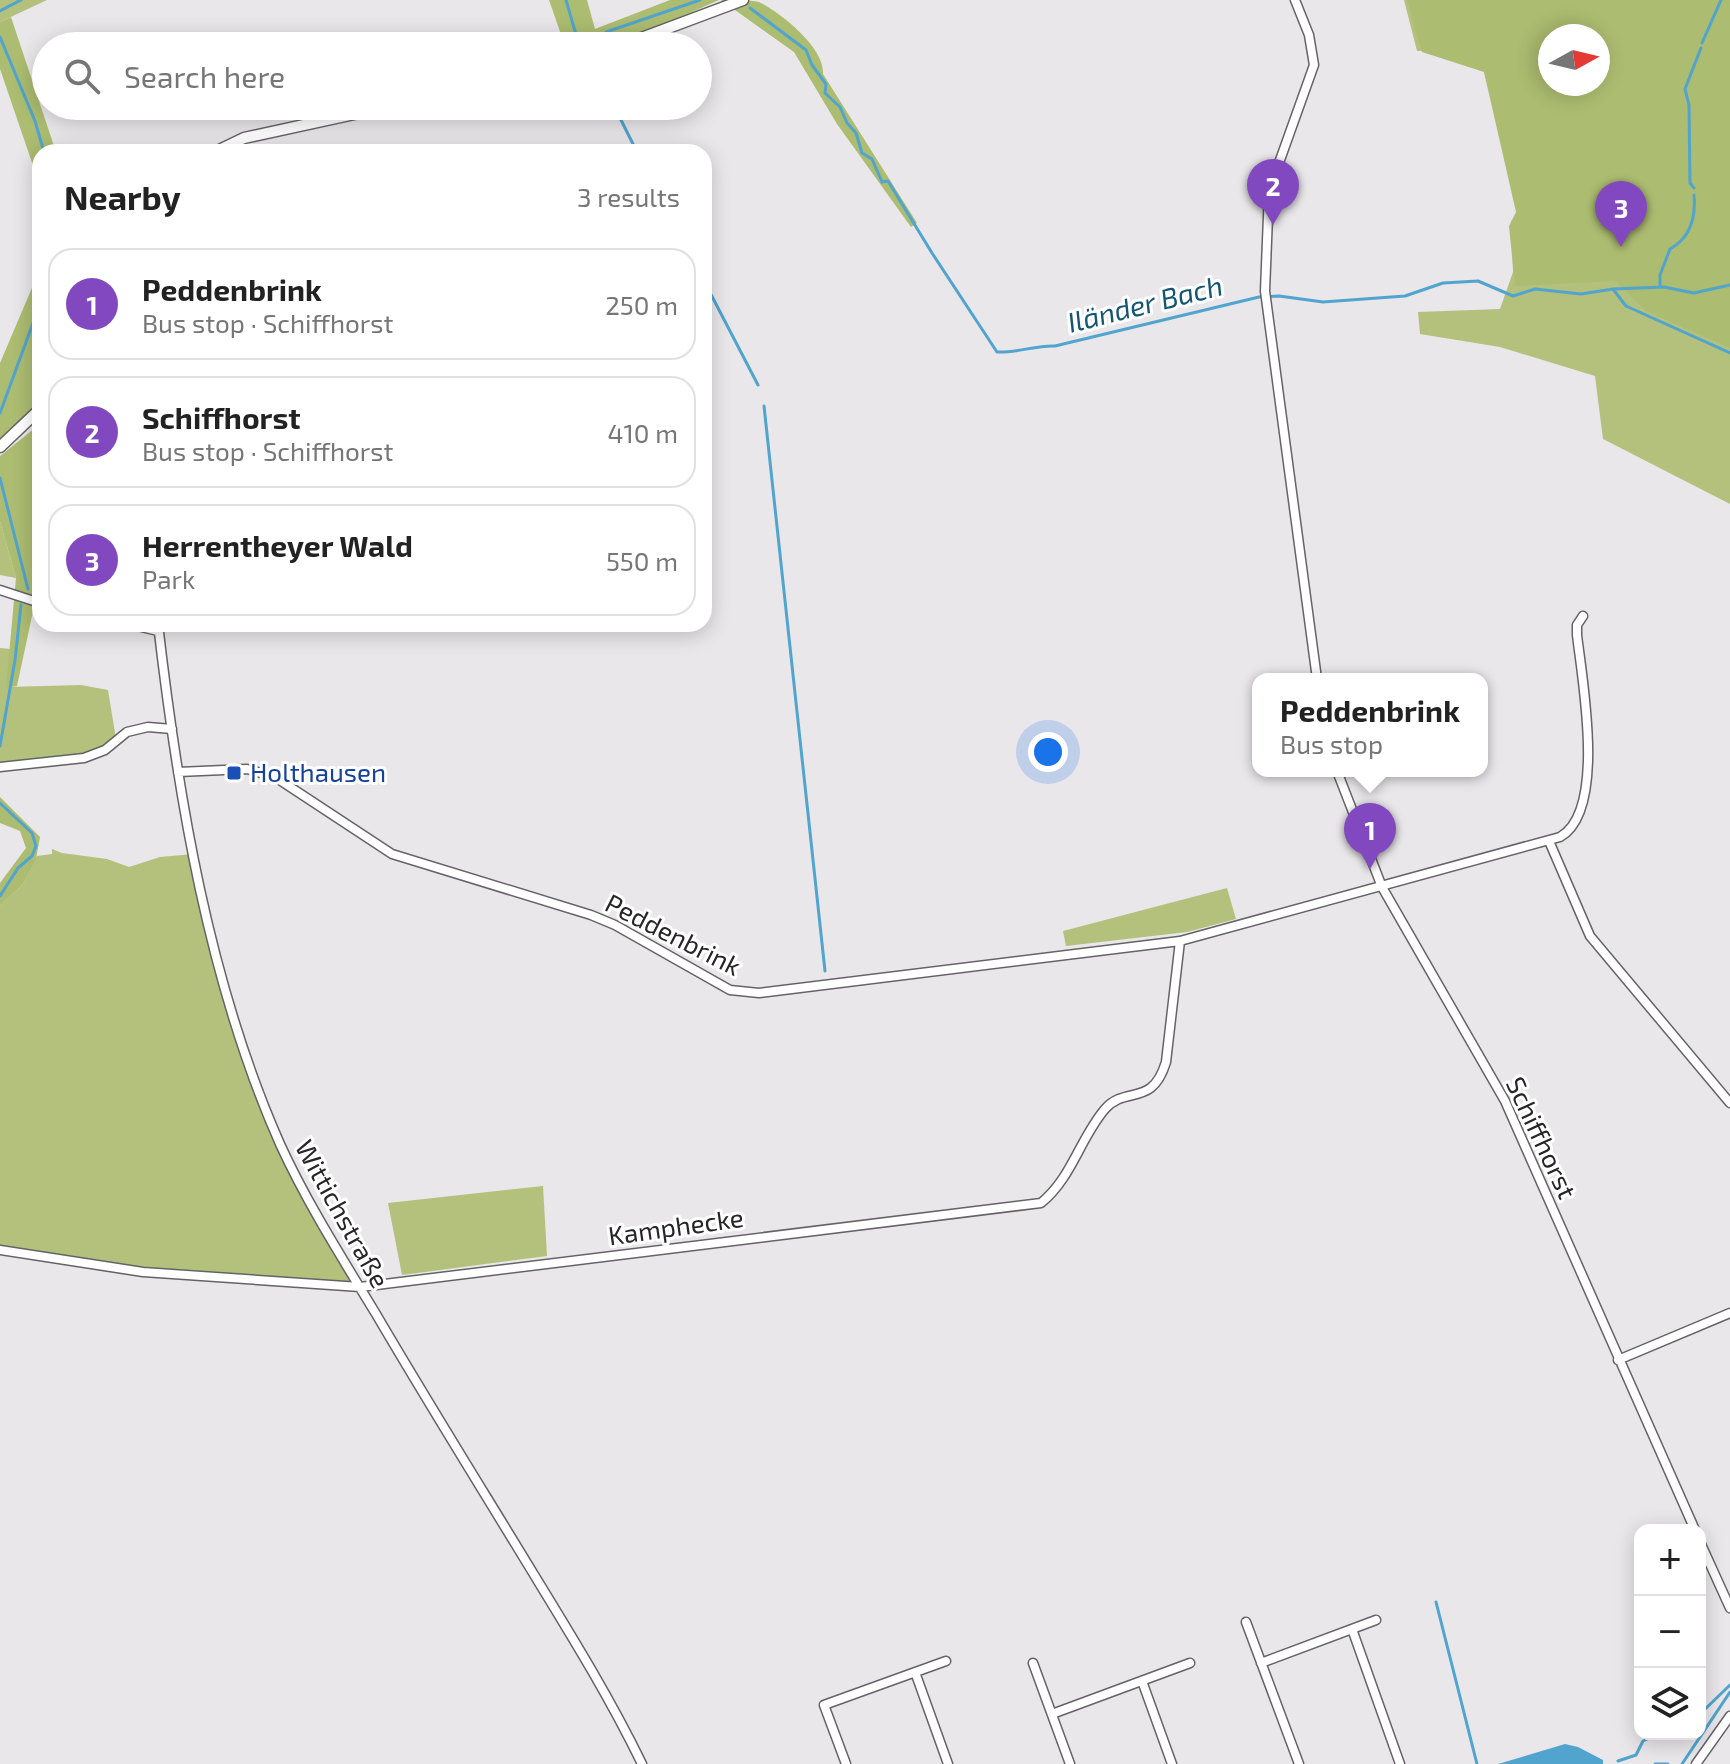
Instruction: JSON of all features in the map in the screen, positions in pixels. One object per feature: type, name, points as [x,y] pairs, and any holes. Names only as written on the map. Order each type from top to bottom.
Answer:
[{"type":"street","points":[[657,32],[743,0]]},
{"type":"street","points":[[1295,0],[1309,35],[1314,65],[1269,191],[1265,291],[1316,673]]},
{"type":"street","points":[[232,144],[244,138],[327,120]]},
{"type":"street","points":[[0,447],[32,417]]},
{"type":"street","points":[[0,590],[32,600]]},
{"type":"street","name":"Peddenbrink","points":[[178,772],[247,769],[275,777],[392,854],[591,915],[615,925],[738,993],[773,991],[1180,941],[1549,841],[1568,833],[1580,808],[1589,767],[1589,739],[1577,635],[1577,625],[1583,616]]},
{"type":"street","name":"Wittichstraße","points":[[159,632],[193,854],[228,999],[262,1102],[294,1172],[360,1287],[579,1649],[642,1764]]},
{"type":"street","points":[[0,767],[84,758],[105,750],[127,732],[148,727],[172,729]]},
{"type":"street","name":"Schiffhorst","points":[[1339,777],[1382,887],[1505,1101],[1692,1524]]},
{"type":"street","points":[[1549,841],[1590,936],[1730,1103]]},
{"type":"street","name":"Kamphecke","points":[[0,1250],[143,1272],[360,1287],[1041,1203],[1063,1180],[1105,1110],[1117,1100],[1145,1093],[1162,1074],[1180,941]]},
{"type":"street","points":[[1618,1360],[1730,1313]]},
{"type":"street","points":[[1706,1555],[1730,1608]]},
{"type":"street","points":[[1261,1663],[1376,1620]]},
{"type":"street","points":[[1246,1622],[1299,1764]]},
{"type":"street","points":[[1352,1629],[1400,1764]]},
{"type":"street","points":[[846,1764],[824,1705],[946,1661]]},
{"type":"street","points":[[1033,1663],[1070,1764]]},
{"type":"street","points":[[1052,1714],[1190,1663]]},
{"type":"street","points":[[915,1672],[948,1764]]},
{"type":"street","points":[[1142,1681],[1172,1764]]},
{"type":"street","points":[[1696,1764],[1730,1716]]},
{"type":"green space","points":[[0,0],[47,0],[0,22]]},
{"type":"green space","points":[[549,0],[587,0],[595,29],[670,0],[719,0],[647,32],[560,32]]},
{"type":"green space","points":[[721,0],[759,2],[800,32],[817,53],[823,74],[917,223],[911,227],[837,124],[794,52]]},
{"type":"green space","points":[[1404,0],[1730,0],[1730,504],[1603,439],[1595,376],[1500,347],[1420,334],[1418,312],[1500,309],[1513,272],[1511,221],[1522,218],[1484,72],[1482,49],[1417,51]]},
{"type":"green space","points":[[1407,0],[1730,0],[1730,348],[1646,311],[1616,281],[1515,286],[1509,226],[1516,212],[1484,72],[1422,52]]},
{"type":"green space","points":[[11,17],[32,80],[32,120],[45,120],[53,144],[32,144],[32,163],[0,69],[0,22]]},
{"type":"green space","points":[[32,288],[32,412],[0,441],[0,363]]},
{"type":"green space","points":[[32,430],[32,616],[17,686],[6,688],[16,578],[0,521],[0,456]]},
{"type":"green space","points":[[0,521],[16,578],[0,575]]},
{"type":"green space","points":[[0,648],[11,649],[7,687],[81,685],[108,690],[116,739],[92,756],[0,767]]},
{"type":"green space","points":[[0,797],[40,837],[36,859],[23,884],[0,906],[0,883],[26,848],[20,831],[0,823]]},
{"type":"green space","points":[[52,849],[107,859],[129,867],[160,857],[193,854],[228,999],[281,1146],[360,1287],[143,1272],[0,1250],[0,906],[23,884],[37,856],[52,854]]},
{"type":"green space","points":[[1227,888],[1236,919],[1187,932],[1066,946],[1063,931]]},
{"type":"green space","points":[[543,1186],[547,1256],[402,1275],[388,1203]]},
{"type":"water","points":[[1565,1744],[1603,1760],[1603,1764],[1498,1764]]},
{"type":"waterway","points":[[0,11],[21,0]]},
{"type":"waterway","name":"Iländer Bach","points":[[566,0],[575,32]]},
{"type":"waterway","name":"Iländer Bach","points":[[606,32],[700,0]]},
{"type":"waterway","points":[[1702,43],[1721,0]]},
{"type":"waterway","name":"Iländer Bach","points":[[750,8],[806,50],[812,65],[826,84],[825,93],[840,107],[847,123],[856,133],[862,153],[872,159],[882,182],[888,181],[997,352],[1055,346],[1259,297],[1279,296],[1323,302],[1405,296],[1443,283],[1478,281],[1513,296],[1535,289],[1581,294],[1664,287],[1694,293],[1730,285]]},
{"type":"waterway","points":[[0,37],[32,114]]},
{"type":"waterway","points":[[1694,188],[1690,183],[1689,105],[1685,89],[1701,48]]},
{"type":"waterway","points":[[35,120],[42,144]]},
{"type":"waterway","points":[[621,120],[633,144]]},
{"type":"waterway","points":[[1660,287],[1660,275],[1670,249],[1682,239],[1690,226],[1694,195]]},
{"type":"waterway","points":[[1613,289],[1626,306],[1730,353]]},
{"type":"waterway","points":[[712,296],[758,385]]},
{"type":"waterway","points":[[0,413],[32,326]]},
{"type":"waterway","points":[[764,406],[825,971]]},
{"type":"waterway","points":[[0,478],[28,589]]},
{"type":"waterway","points":[[0,746],[21,605]]},
{"type":"waterway","points":[[0,803],[32,833],[36,846],[32,856],[18,868],[0,896]]},
{"type":"waterway","points":[[1436,1602],[1477,1764]]},
{"type":"waterway","points":[[1706,1708],[1730,1685]]},
{"type":"waterway","points":[[1682,1764],[1730,1692]]},
{"type":"waterway","points":[[1618,1761],[1636,1755],[1645,1740]]},
{"type":"waterway","points":[[1655,1764],[1668,1764]]},
{"type":"place","name":"Schiffhorst","points":[[1273,225]]},
{"type":"place","name":"Herrentheyer Wald","points":[[1621,247]]},
{"type":"place","name":"Holthausen","points":[[234,773]]},
{"type":"place","name":"Peddenbrink","points":[[1370,869]]}]
